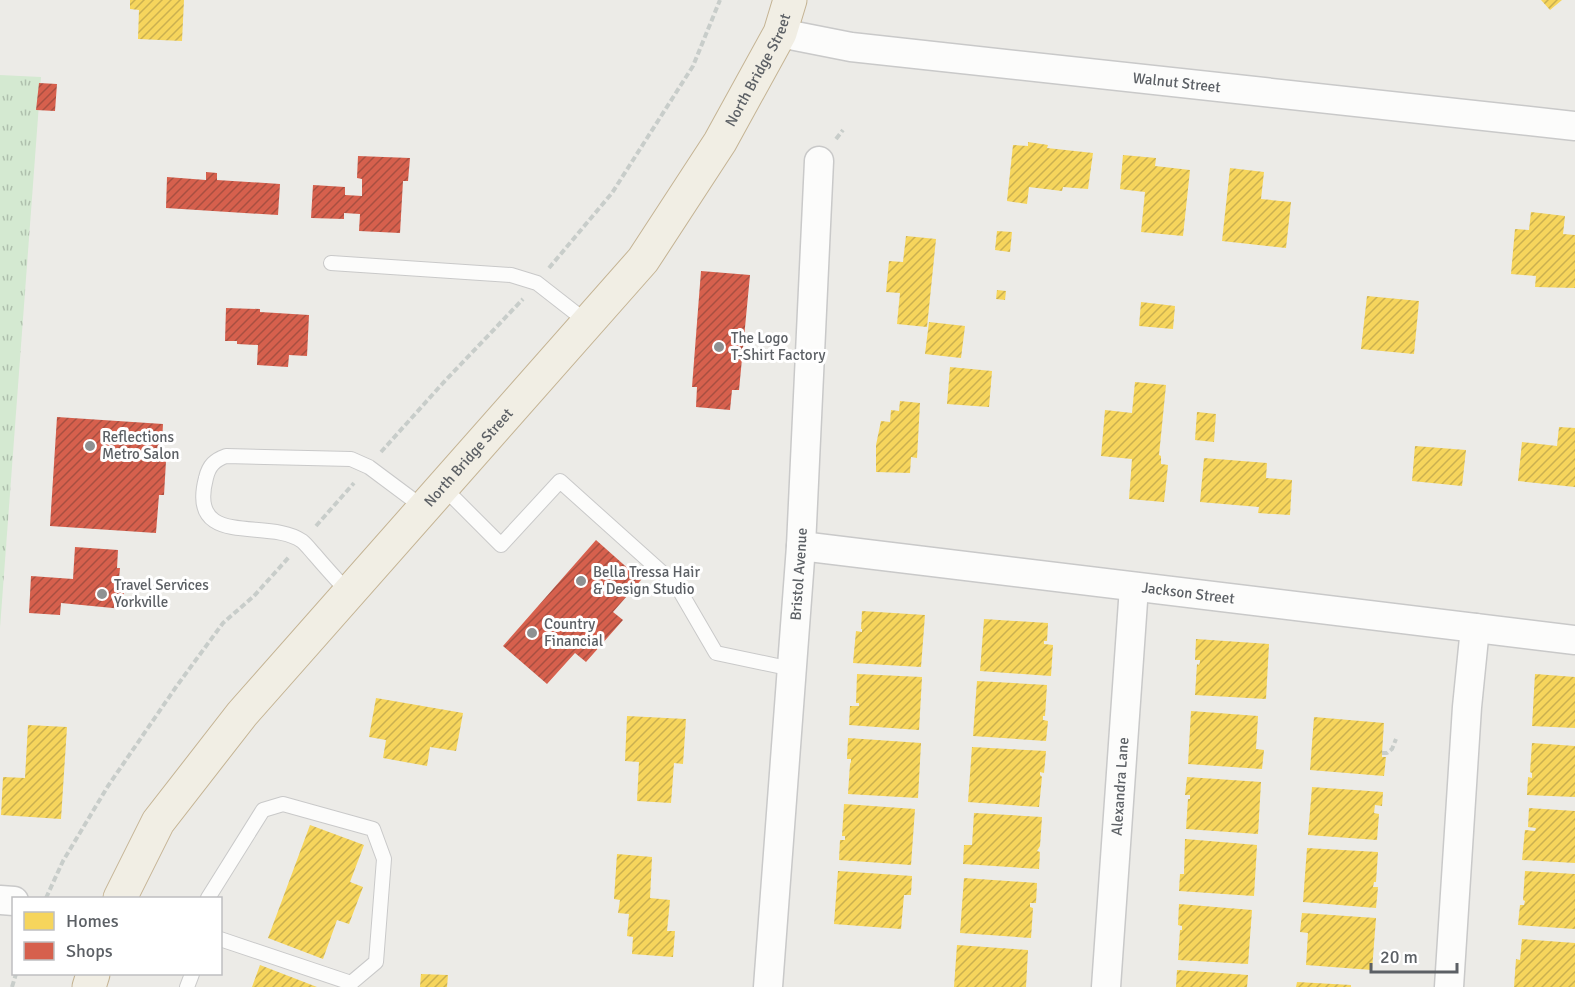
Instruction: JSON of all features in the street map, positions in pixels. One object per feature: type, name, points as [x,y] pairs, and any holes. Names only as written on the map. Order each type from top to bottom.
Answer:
[{"type":"highway","name":"North Bridge Street","points":[[120,897],[158,822],[242,714],[643,260],[720,142],[780,33],[790,0]]},
{"type":"street","name":"Walnut Street","points":[[780,33],[851,47],[1575,126]]},
{"type":"street","name":"Bristol Avenue","points":[[768,987],[801,546],[819,161]]},
{"type":"street","name":"Jackson Street","points":[[801,546],[1575,640]]},
{"type":"street","name":"Alexandra Lane","points":[[1106,987],[1134,587]]},
{"type":"street","points":[[1449,987],[1467,707],[1475,628]]},
{"type":"lane","points":[[331,263],[511,275],[537,283],[587,322]]},
{"type":"lane","points":[[349,593],[302,541],[285,534],[226,527],[211,519],[204,508],[202,490],[214,460],[226,456],[351,459],[433,497],[501,545],[560,481],[677,586],[716,653],[792,669]]},
{"type":"lane","points":[[209,897],[263,810],[283,804],[373,829],[384,859],[375,962],[351,983],[222,940]]},
{"type":"path","points":[[46,897],[63,861],[108,786],[176,687],[224,623],[254,596],[443,382],[537,283],[612,193],[693,66],[720,0]]},
{"type":"path","points":[[1382,753],[1387,753],[1392,749],[1396,739]]},
{"type":"green space","points":[[0,75],[41,77],[0,628]]},
{"type":"building: Homes","points":[[130,0],[184,0],[182,41],[138,39],[139,10],[130,9]]},
{"type":"building: Homes","points":[[1541,0],[1562,0],[1550,10]]},
{"type":"building: Homes","points":[[1028,142],[1048,145],[1047,148],[1093,153],[1088,189],[1063,187],[1062,191],[1029,187],[1027,204],[1007,201],[1013,145],[1028,146]]},
{"type":"building: Homes","points":[[1123,155],[1156,158],[1155,166],[1190,170],[1183,236],[1141,232],[1145,192],[1120,189]]},
{"type":"building: Homes","points":[[1230,168],[1264,172],[1261,199],[1291,202],[1286,248],[1222,241]]},
{"type":"building: Homes","points":[[1531,212],[1565,216],[1563,234],[1575,235],[1575,288],[1535,287],[1536,276],[1511,274],[1515,229],[1529,230]]},
{"type":"building: Homes","points":[[997,231],[1012,232],[1010,252],[995,250]]},
{"type":"building: Homes","points":[[906,236],[936,239],[927,327],[897,324],[900,293],[886,292],[889,261],[903,262]]},
{"type":"building: Homes","points":[[997,290],[1006,291],[1005,300],[996,299]]},
{"type":"building: Homes","points":[[1367,296],[1419,301],[1414,354],[1361,349]]},
{"type":"building: Homes","points":[[1141,302],[1175,306],[1173,329],[1139,326]]},
{"type":"building: Homes","points":[[929,322],[965,326],[961,358],[925,354]]},
{"type":"building: Homes","points":[[950,367],[992,371],[989,407],[947,404]]},
{"type":"building: Homes","points":[[1135,382],[1166,385],[1159,455],[1161,464],[1168,465],[1164,502],[1129,499],[1132,459],[1101,456],[1105,410],[1132,413]]},
{"type":"building: Homes","points":[[900,401],[920,403],[917,458],[911,457],[910,473],[876,472],[876,445],[881,421],[890,422],[891,410],[899,411]]},
{"type":"building: Homes","points":[[1197,412],[1216,414],[1214,442],[1195,440]]},
{"type":"building: Homes","points":[[1559,427],[1575,428],[1575,487],[1518,481],[1522,442],[1557,446]]},
{"type":"building: Homes","points":[[1415,446],[1466,450],[1462,486],[1412,481]]},
{"type":"building: Homes","points":[[1204,458],[1267,463],[1266,478],[1292,480],[1290,515],[1258,513],[1259,507],[1200,502]]},
{"type":"building: Homes","points":[[862,611],[925,615],[921,667],[853,663],[856,631],[862,632]]},
{"type":"building: Homes","points":[[984,619],[1048,623],[1047,641],[1044,641],[1044,644],[1053,645],[1051,676],[980,671]]},
{"type":"building: Homes","points":[[1196,639],[1269,644],[1266,699],[1195,695],[1197,664],[1199,665],[1200,662],[1200,660],[1195,660]]},
{"type":"building: Homes","points":[[857,674],[922,677],[919,730],[849,725],[850,706],[859,706],[859,703],[856,703]]},
{"type":"building: Homes","points":[[1535,674],[1575,677],[1575,728],[1532,726]]},
{"type":"building: Homes","points":[[977,681],[1047,685],[1045,716],[1043,716],[1043,720],[1048,721],[1046,741],[973,736]]},
{"type":"building: Homes","points":[[376,698],[463,713],[456,751],[430,747],[427,766],[383,758],[386,740],[369,737]]},
{"type":"building: Homes","points":[[1191,711],[1258,716],[1256,749],[1264,750],[1262,769],[1188,764]]},
{"type":"building: Homes","points":[[627,716],[686,719],[683,764],[674,763],[671,803],[637,801],[639,762],[625,761]]},
{"type":"building: Homes","points":[[1314,717],[1384,723],[1382,757],[1386,757],[1384,776],[1310,770]]},
{"type":"building: Homes","points":[[28,725],[67,727],[61,819],[1,815],[3,777],[25,778]]},
{"type":"building: Homes","points":[[848,738],[921,743],[918,798],[848,794],[851,759],[847,759]]},
{"type":"building: Homes","points":[[1532,743],[1575,746],[1575,797],[1527,795],[1528,777],[1532,778],[1530,772]]},
{"type":"building: Homes","points":[[972,747],[1046,751],[1044,773],[1040,772],[1042,777],[1039,807],[968,802]]},
{"type":"building: Homes","points":[[1187,777],[1261,782],[1258,834],[1186,829],[1188,799],[1190,799],[1190,795],[1185,795]]},
{"type":"building: Homes","points":[[1312,787],[1383,792],[1382,806],[1375,805],[1374,813],[1379,814],[1377,840],[1308,835]]},
{"type":"building: Homes","points":[[844,804],[915,809],[911,865],[839,860],[840,840],[845,840],[845,836],[842,836]]},
{"type":"building: Homes","points":[[1529,808],[1575,811],[1575,863],[1522,860],[1525,830],[1535,831],[1536,828],[1528,827]]},
{"type":"building: Homes","points":[[974,813],[1042,817],[1040,846],[1037,851],[1040,852],[1039,869],[963,864],[964,845],[972,845]]},
{"type":"building: Homes","points":[[310,825],[364,845],[350,882],[363,887],[349,924],[337,920],[323,959],[268,938]]},
{"type":"building: Homes","points":[[1185,839],[1257,845],[1254,896],[1179,891],[1180,874],[1184,874]]},
{"type":"building: Homes","points":[[1307,848],[1378,852],[1376,882],[1373,887],[1378,887],[1376,908],[1303,902]]},
{"type":"building: Homes","points":[[617,854],[652,857],[650,898],[670,900],[667,931],[675,931],[673,957],[632,954],[633,937],[627,936],[629,914],[618,913],[620,900],[614,899]]},
{"type":"building: Homes","points":[[838,871],[912,876],[911,895],[904,895],[901,929],[834,924]]},
{"type":"building: Homes","points":[[1525,871],[1575,874],[1575,929],[1518,925],[1520,905],[1524,905],[1525,901],[1523,900]]},
{"type":"building: Homes","points":[[964,878],[1037,883],[1036,903],[1030,903],[1030,907],[1033,908],[1031,938],[960,933]]},
{"type":"building: Homes","points":[[1179,904],[1252,910],[1248,964],[1178,960],[1180,930],[1182,930],[1182,926],[1178,925]]},
{"type":"building: Homes","points":[[1302,913],[1376,918],[1372,970],[1306,965],[1308,933],[1300,932]]},
{"type":"building: Homes","points":[[1522,939],[1575,943],[1575,987],[1514,987],[1516,959],[1520,960]]},
{"type":"building: Homes","points":[[957,945],[1028,950],[1026,987],[954,987]]},
{"type":"building: Homes","points":[[260,965],[317,987],[252,987]]},
{"type":"building: Homes","points":[[1177,970],[1248,975],[1247,987],[1176,987]]},
{"type":"building: Homes","points":[[421,974],[448,975],[447,987],[420,987]]},
{"type":"building: Homes","points":[[1297,982],[1351,985],[1351,987],[1296,987]]},
{"type":"building: Shops","points":[[39,83],[57,84],[55,111],[36,110]]},
{"type":"building: Shops","points":[[358,156],[410,158],[408,181],[403,181],[400,233],[359,231],[360,214],[344,213],[344,219],[311,218],[313,185],[345,187],[345,195],[362,196],[362,179],[357,178]]},
{"type":"building: Shops","points":[[206,172],[217,173],[217,180],[280,184],[278,215],[166,208],[167,177],[206,180]]},
{"type":"building: Shops","points":[[701,271],[750,275],[739,390],[732,390],[730,410],[696,407],[697,387],[692,387]]},
{"type":"building: Shops","points":[[226,308],[260,309],[260,312],[309,315],[307,356],[289,355],[288,367],[257,365],[258,345],[225,341]]},
{"type":"building: Shops","points":[[57,417],[163,424],[161,460],[166,461],[164,495],[159,495],[156,533],[50,526]]},
{"type":"building: Shops","points":[[596,540],[641,580],[613,612],[623,620],[586,662],[575,653],[547,684],[503,646]]},
{"type":"building: Shops","points":[[75,547],[118,550],[117,568],[120,568],[118,589],[124,589],[123,609],[61,603],[60,615],[29,613],[31,576],[73,579]]},
{"type":"place","name":"The Logo T-Shirt Factory","points":[[719,347]]},
{"type":"place","name":"Reflections Metro Salon","points":[[90,446]]},
{"type":"place","name":"Bella Tressa Hair & Design Studio","points":[[581,581]]},
{"type":"place","name":"Travel Services Yorkville","points":[[102,594]]},
{"type":"place","name":"Country Financial","points":[[532,633]]}]
